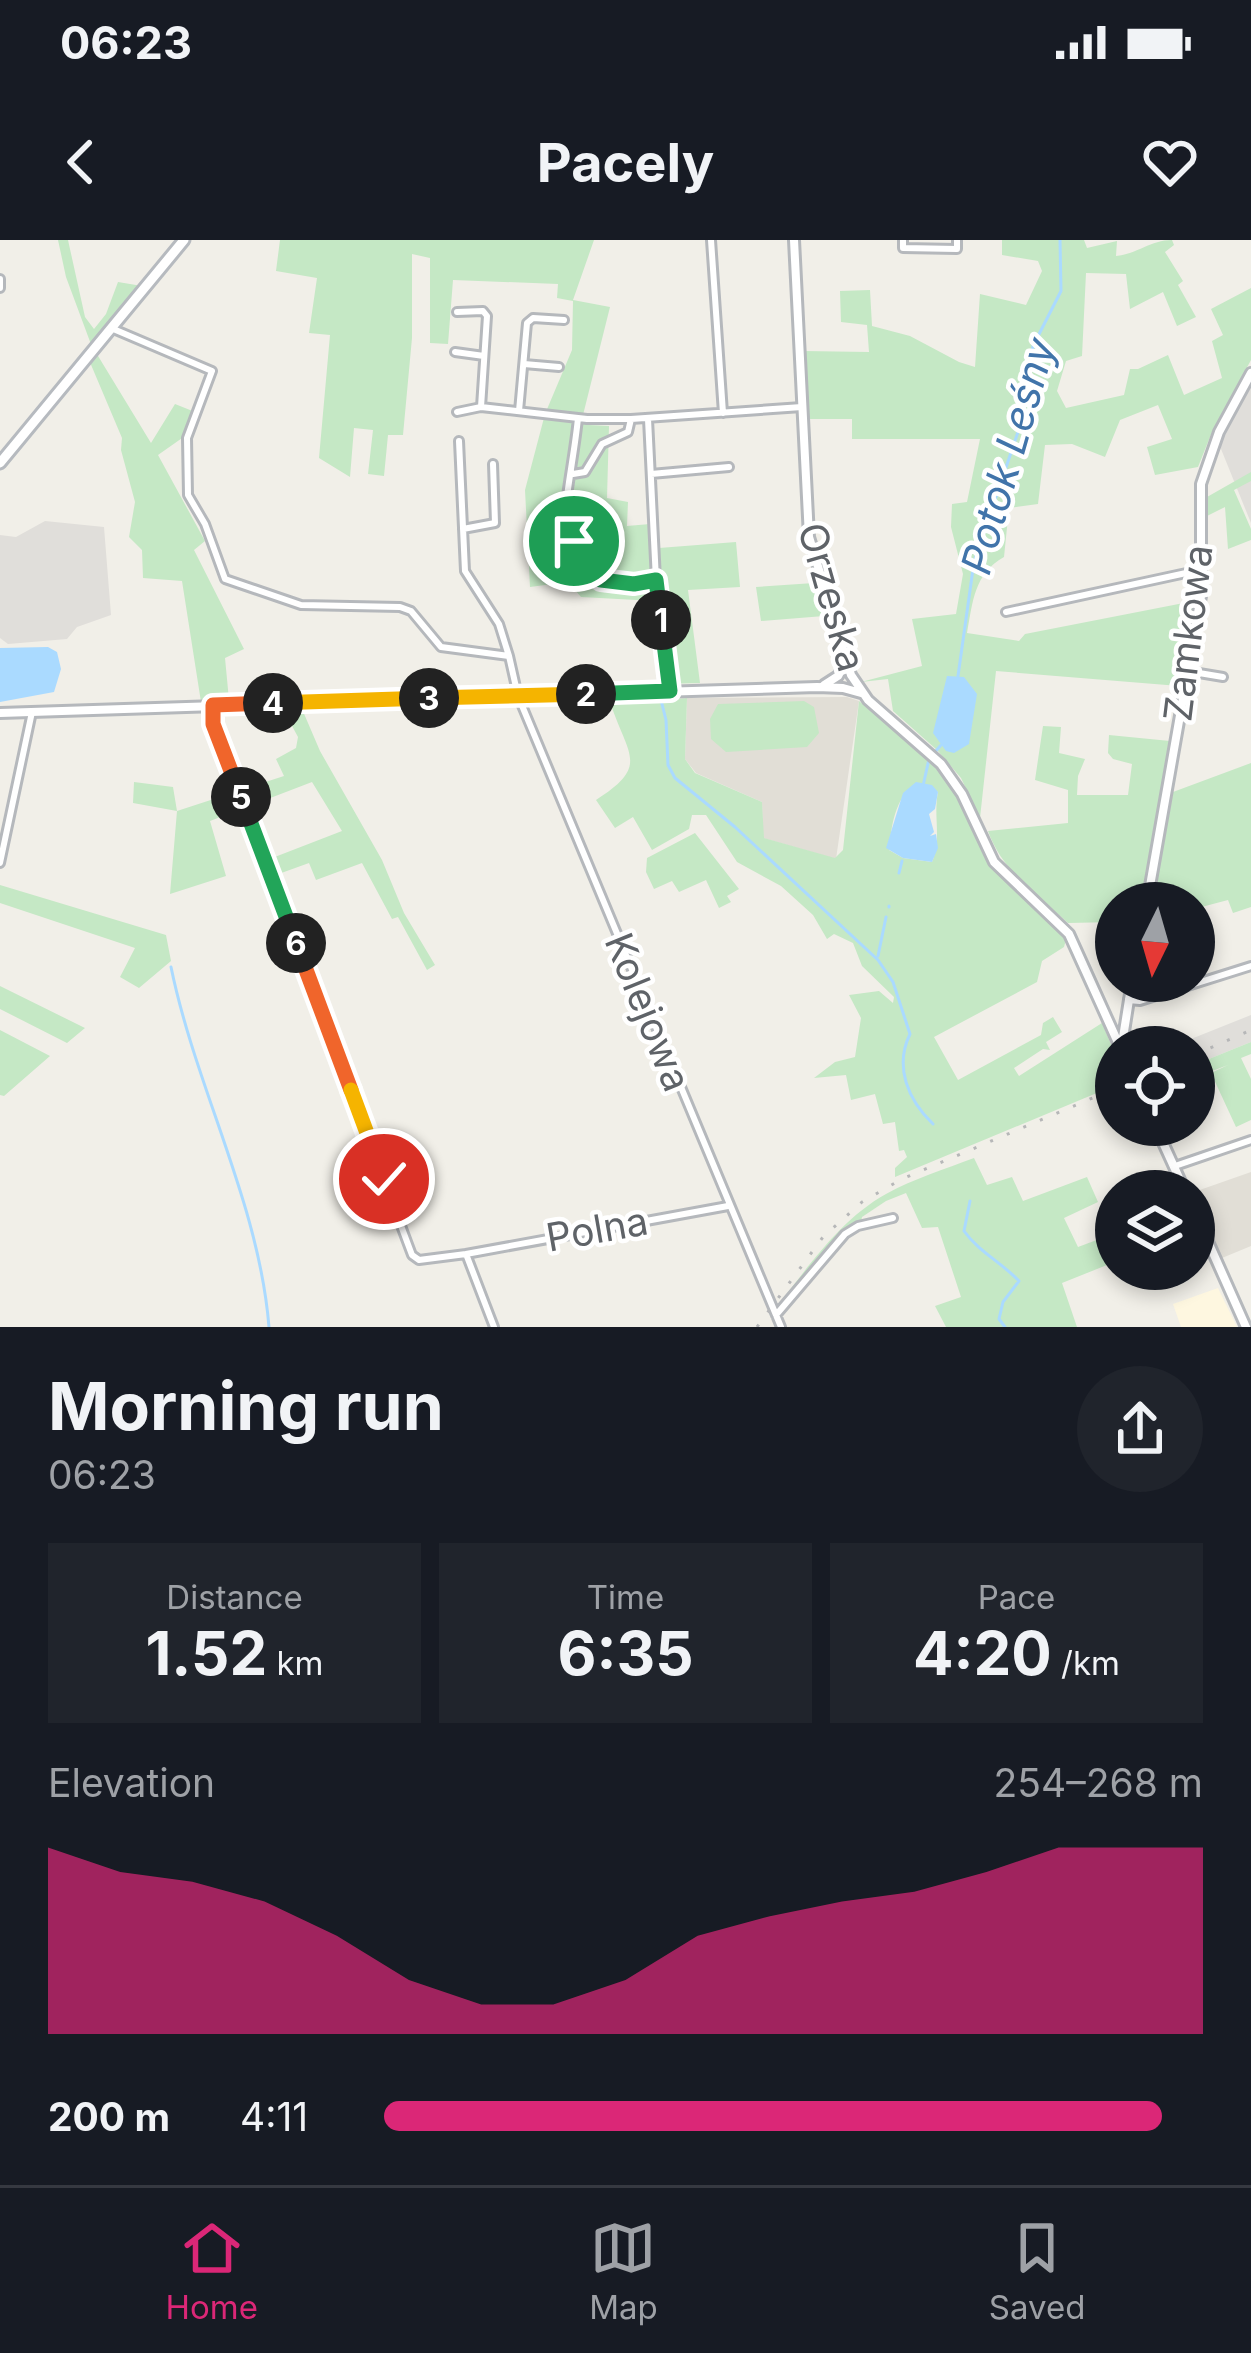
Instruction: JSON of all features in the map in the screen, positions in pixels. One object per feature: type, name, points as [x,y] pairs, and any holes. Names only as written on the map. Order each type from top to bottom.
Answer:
[{"type":"main road","points":[[0,463],[184,240]]},
{"type":"street","points":[[711,240],[723,413]]},
{"type":"street","name":"Orzeska","points":[[794,240],[809,537],[852,678],[952,778],[994,862],[1072,939],[1103,1007],[1117,1024]]},
{"type":"street","points":[[903,240],[903,248],[957,249],[957,240]]},
{"type":"street","points":[[457,312],[483,311],[488,316],[481,407]]},
{"type":"street","points":[[519,411],[529,320],[564,320]]},
{"type":"street","points":[[111,328],[211,370],[211,382],[187,439],[188,494],[206,524],[226,579],[301,605],[400,607],[411,611],[441,647],[509,656]]},
{"type":"street","points":[[455,352],[484,356]]},
{"type":"street","points":[[524,364],[559,367]]},
{"type":"street","name":"Zamkowa","points":[[1151,882],[1203,570],[1201,484],[1219,432],[1251,373]]},
{"type":"street","points":[[457,412],[481,407],[578,418],[648,419],[802,407]]},
{"type":"street","points":[[564,544],[578,418]]},
{"type":"street","points":[[573,474],[585,472],[602,444],[628,431],[631,419]]},
{"type":"street","points":[[648,419],[656,580],[670,691]]},
{"type":"street","name":"Kolejowa","points":[[460,441],[465,571],[499,624],[518,696],[781,1327]]},
{"type":"street","points":[[463,529],[494,524],[493,464]]},
{"type":"street","points":[[651,474],[729,467]]},
{"type":"street","points":[[563,525],[570,526],[572,540],[595,542],[601,580],[634,584],[656,580]]},
{"type":"street","points":[[1006,612],[1203,570]]},
{"type":"street","points":[[839,682],[846,661]]},
{"type":"street","points":[[1187,671],[1223,677]]},
{"type":"street","points":[[0,712],[817,687],[852,678]]},
{"type":"street","points":[[839,682],[862,693]]},
{"type":"street","name":"Polna","points":[[213,705],[213,724],[412,1255],[419,1260],[466,1254],[728,1206]]},
{"type":"street","points":[[0,863],[32,712]]},
{"type":"street","points":[[1215,978],[1251,966]]},
{"type":"street","points":[[1117,1024],[1128,1002]]},
{"type":"street","points":[[1174,1167],[1251,1139]]},
{"type":"street","points":[[1165,1146],[1175,1170]]},
{"type":"street","points":[[776,1315],[845,1234],[893,1218]]},
{"type":"street","points":[[466,1254],[494,1327]]},
{"type":"street","points":[[1215,1257],[1246,1327]]},
{"type":"shaded area","points":[[1251,385],[1251,523],[1219,444]]},
{"type":"shaded area","points":[[45,521],[104,527],[111,615],[77,627],[67,639],[8,644],[0,638],[0,535],[16,537]]},
{"type":"shaded area","points":[[847,697],[859,701],[836,859],[763,838],[762,802],[696,773],[685,759],[687,698]]},
{"type":"shaded area","points":[[1251,1015],[1251,1042],[1215,1057],[1215,1029]]},
{"type":"shaded area","points":[[1251,1172],[1251,1246],[1222,1258],[1215,1242],[1215,1185]]},
{"type":"shaded area","points":[[1215,1289],[1237,1327],[1181,1327],[1173,1304]]},
{"type":"green space","points":[[58,240],[68,240],[85,317],[94,329],[106,314],[118,282],[142,286],[92,347],[66,277]]},
{"type":"green space","points":[[280,240],[594,240],[573,300],[610,307],[582,419],[589,425],[609,426],[607,498],[628,502],[627,526],[650,524],[644,424],[632,420],[648,419],[659,548],[736,542],[740,587],[688,590],[700,683],[665,684],[655,601],[581,597],[568,582],[530,587],[525,490],[545,414],[572,350],[573,301],[557,298],[558,284],[453,280],[448,344],[430,343],[430,258],[412,254],[412,338],[403,435],[388,435],[384,476],[368,474],[373,430],[354,428],[350,477],[319,458],[330,335],[309,333],[317,278],[276,271]]},
{"type":"green space","points":[[1002,240],[1084,240],[1087,248],[1117,241],[1116,256],[1164,241],[1172,240],[1174,245],[1165,252],[1183,281],[1178,285],[1196,317],[1177,326],[1163,292],[1130,309],[1126,274],[1086,273],[1082,356],[1066,361],[1057,391],[1066,408],[1124,395],[1130,369],[1168,355],[1184,395],[1222,378],[1212,341],[1223,335],[1211,309],[1251,288],[1251,360],[1198,467],[1155,475],[1147,447],[1172,439],[1158,405],[1120,420],[1105,457],[1072,444],[1045,445],[1038,504],[1009,508],[1004,557],[981,580],[967,633],[1019,641],[1025,634],[1194,601],[1179,686],[996,671],[980,818],[961,778],[893,711],[888,679],[861,682],[922,666],[912,619],[956,614],[963,574],[951,527],[952,504],[967,502],[980,439],[852,439],[852,419],[809,419],[803,351],[869,352],[867,325],[841,322],[840,291],[870,290],[872,326],[910,336],[975,367],[980,294],[1026,305],[1042,271],[1038,261],[1002,255]]},
{"type":"green space","points":[[95,351],[151,443],[175,404],[195,412],[185,436],[158,455],[205,541],[194,550],[244,649],[225,658],[229,700],[201,702],[182,581],[143,578],[142,550],[129,537],[135,502],[122,438],[89,360]]},
{"type":"green space","points":[[1251,472],[1251,481],[1234,490],[1251,540],[1228,549],[1225,507],[1207,516],[1207,497]]},
{"type":"green space","points":[[814,583],[824,616],[761,621],[756,587]]},
{"type":"green space","points":[[687,698],[685,759],[695,773],[762,802],[764,838],[835,858],[843,850],[859,701],[940,767],[960,796],[991,864],[1067,936],[1064,947],[1042,961],[1037,982],[934,1037],[958,1080],[1041,1035],[1043,1023],[1053,1017],[1062,1032],[1046,1042],[1050,1050],[1043,1049],[1014,1068],[1019,1076],[1095,1027],[1095,1094],[895,1177],[895,1168],[907,1157],[904,1150],[899,1151],[895,1122],[883,1124],[875,1094],[851,1100],[846,1075],[814,1078],[835,1062],[855,1057],[861,1018],[849,995],[879,991],[893,1003],[894,997],[862,966],[853,943],[834,934],[827,939],[813,915],[781,886],[737,862],[706,815],[692,815],[689,829],[652,850],[633,817],[615,828],[596,800],[629,769],[628,749],[611,705]],"holes":[[[916,783],[938,792],[932,862],[903,858],[889,850],[895,813]]]},
{"type":"green space","points":[[804,701],[814,707],[819,733],[807,747],[726,752],[711,739],[710,719],[718,704]]},
{"type":"green space","points":[[302,709],[435,965],[427,970],[362,863],[316,880],[309,863],[273,876],[267,860],[342,831],[312,782],[210,821],[226,876],[170,894],[177,811],[284,776],[276,759],[296,748],[298,737],[285,713]]},
{"type":"green space","points":[[1043,726],[1061,727],[1059,753],[1085,759],[1077,795],[1128,795],[1132,764],[1108,753],[1109,735],[1170,741],[1145,882],[1095,882],[1095,922],[1068,923],[1011,870],[988,831],[1068,823],[1068,790],[1035,780]]},
{"type":"green space","points":[[1251,763],[1251,907],[1233,913],[1228,900],[1215,903],[1215,882],[1157,882],[1173,792]]},
{"type":"green space","points":[[134,782],[173,787],[177,811],[133,803]]},
{"type":"green space","points":[[695,833],[739,889],[727,896],[731,902],[719,908],[706,880],[679,892],[672,881],[654,889],[646,872],[647,858]]},
{"type":"green space","points":[[0,885],[166,935],[171,961],[139,988],[120,977],[135,948],[0,903]]},
{"type":"green space","points":[[0,986],[85,1028],[67,1043],[0,1009]]},
{"type":"green space","points":[[0,1030],[50,1056],[4,1096],[0,1095]]},
{"type":"green space","points":[[1251,1042],[1251,1054],[1241,1058],[1251,1079],[1251,1120],[1236,1127],[1215,1082],[1215,1071],[1228,1065],[1215,1070],[1215,1057]]},
{"type":"green space","points":[[974,1158],[987,1185],[1012,1177],[1023,1201],[1087,1177],[1095,1203],[1064,1218],[1078,1247],[1095,1241],[1095,1270],[1062,1283],[1077,1327],[946,1327],[935,1306],[961,1297],[938,1227],[922,1228],[906,1193],[862,1217],[785,1307],[774,1310],[853,1217],[907,1184]]},
{"type":"water","points":[[48,647],[57,652],[61,669],[54,692],[0,702],[0,648]]},
{"type":"water","points":[[947,676],[964,677],[977,694],[969,744],[954,753],[946,751],[933,733]]},
{"type":"water","points":[[916,782],[932,785],[938,792],[935,809],[929,814],[934,832],[930,836],[936,834],[938,848],[932,862],[903,858],[886,848],[903,793]]},
{"type":"waterway","name":"Potok Leśny","points":[[958,676],[974,562],[1020,426],[1033,346],[1061,291],[1060,240]]},
{"type":"waterway","points":[[661,700],[668,765],[675,778],[878,960],[893,982],[910,1034],[903,1059],[906,1082],[933,1124]]},
{"type":"waterway","points":[[935,752],[941,745]]},
{"type":"waterway","points":[[923,786],[929,759]]},
{"type":"waterway","points":[[899,873],[902,861]]},
{"type":"waterway","points":[[878,956],[886,917]]},
{"type":"waterway","points":[[171,967],[253,1236],[269,1327]]},
{"type":"waterway","points":[[970,1201],[964,1231],[1019,1281],[1003,1302],[999,1319],[1005,1327]]},
{"type":"railway","points":[[1215,1046],[1251,1030]]},
{"type":"railway","points":[[757,1327],[823,1237],[862,1202],[902,1179],[1095,1097]]},
{"type":"route","points":[[384,1179],[213,724],[213,705],[670,691],[656,580],[634,584],[601,580],[595,542],[574,541]]}]
